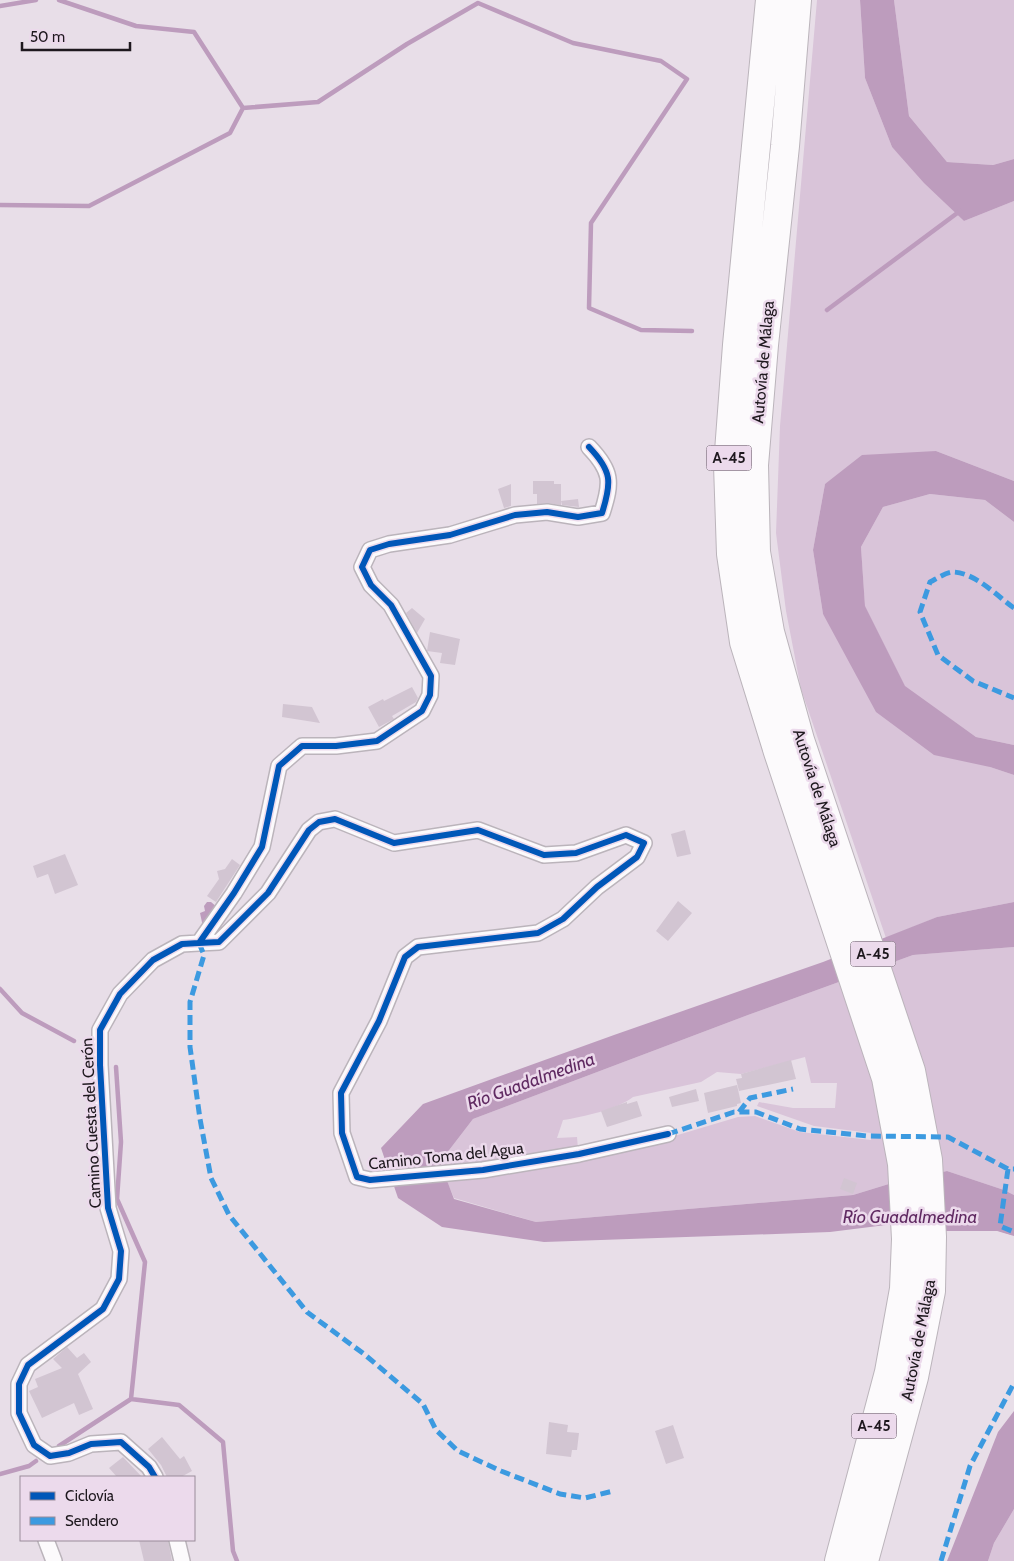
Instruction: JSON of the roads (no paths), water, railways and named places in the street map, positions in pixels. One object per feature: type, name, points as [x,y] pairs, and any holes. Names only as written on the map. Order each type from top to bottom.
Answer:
[{"type":"highway","name":"Autovía de Málaga","points":[[770,0],[737,345],[728,465],[731,554],[744,642],[778,752],[828,904],[880,1016],[911,1071],[928,1160],[932,1237],[930,1291],[914,1377],[864,1561]]},
{"type":"highway","name":"Autovía de Málaga","points":[[797,0],[754,465],[756,552],[770,632],[800,740],[853,895],[880,1016],[886,1078],[902,1164],[906,1239],[904,1289],[889,1372],[839,1561]]},
{"type":"street","points":[[199,943],[234,893],[262,847],[279,766],[302,746],[336,746],[377,741],[422,711],[430,695],[431,676],[391,605],[372,585],[362,567],[370,550],[389,544],[450,535],[515,515],[547,512],[578,517],[602,513],[608,494],[607,470],[589,447]]},
{"type":"street","name":"Camino Toma del Agua","points":[[199,943],[219,942],[268,893],[309,830],[319,822],[335,819],[394,843],[478,830],[544,856],[576,853],[626,835],[644,843],[637,857],[598,887],[562,919],[538,933],[418,947],[405,957],[379,1021],[341,1094],[342,1133],[357,1177],[370,1180],[483,1170],[579,1154],[668,1134]]},
{"type":"street","name":"Camino Cuesta del Cerón","points":[[154,1476],[149,1467],[121,1442],[91,1444],[69,1453],[50,1456],[34,1445],[19,1413],[19,1384],[28,1365],[103,1309],[119,1280],[121,1251],[108,1208],[100,1065],[100,1030],[120,994],[153,960],[182,944],[199,943]]},
{"type":"street","points":[[46,1541],[54,1561]]},
{"type":"street","points":[[177,1541],[182,1561]]},
{"type":"water","points":[[860,0],[894,0],[909,116],[947,162],[993,165],[1014,159],[1014,201],[964,221],[924,183],[892,147],[865,78]]},
{"type":"water","points":[[936,451],[1014,481],[1014,522],[985,500],[930,494],[883,507],[861,547],[865,606],[905,686],[976,737],[1014,745],[1014,775],[990,767],[934,755],[876,712],[823,614],[813,550],[825,484],[862,455]]},
{"type":"water","points":[[207,902],[211,902],[218,908],[203,927],[200,913],[205,911],[204,906]]},
{"type":"water","points":[[1014,902],[1014,947],[913,955],[748,1015],[473,1119],[440,1162],[454,1199],[536,1222],[853,1195],[892,1183],[947,1171],[1014,1195],[1014,1236],[950,1217],[830,1232],[544,1242],[442,1227],[398,1198],[381,1148],[423,1104],[823,962],[937,917]]},
{"type":"water","points":[[1014,1411],[1014,1509],[994,1543],[988,1561],[947,1561],[998,1432]]},
{"type":"waterway","points":[[0,6],[36,0]]},
{"type":"waterway","points":[[59,0],[136,26],[194,32],[243,108]]},
{"type":"waterway","points":[[0,205],[89,206],[230,133],[243,108],[318,102],[407,44],[478,3],[573,43],[661,61],[687,79],[591,223],[589,308],[641,330],[692,331]]},
{"type":"waterway","points":[[827,310],[960,211]]},
{"type":"waterway","points":[[0,989],[22,1013],[74,1041]]},
{"type":"waterway","points":[[116,1067],[121,1142],[117,1199],[145,1262],[131,1399]]},
{"type":"waterway","name":"Río Guadalmedina","points":[[910,1218],[1001,1218],[1014,1222]]},
{"type":"waterway","points":[[59,1446],[131,1399],[179,1405],[223,1442],[233,1551],[237,1561]]},
{"type":"waterway","points":[[0,1474],[29,1466],[36,1461]]}]
